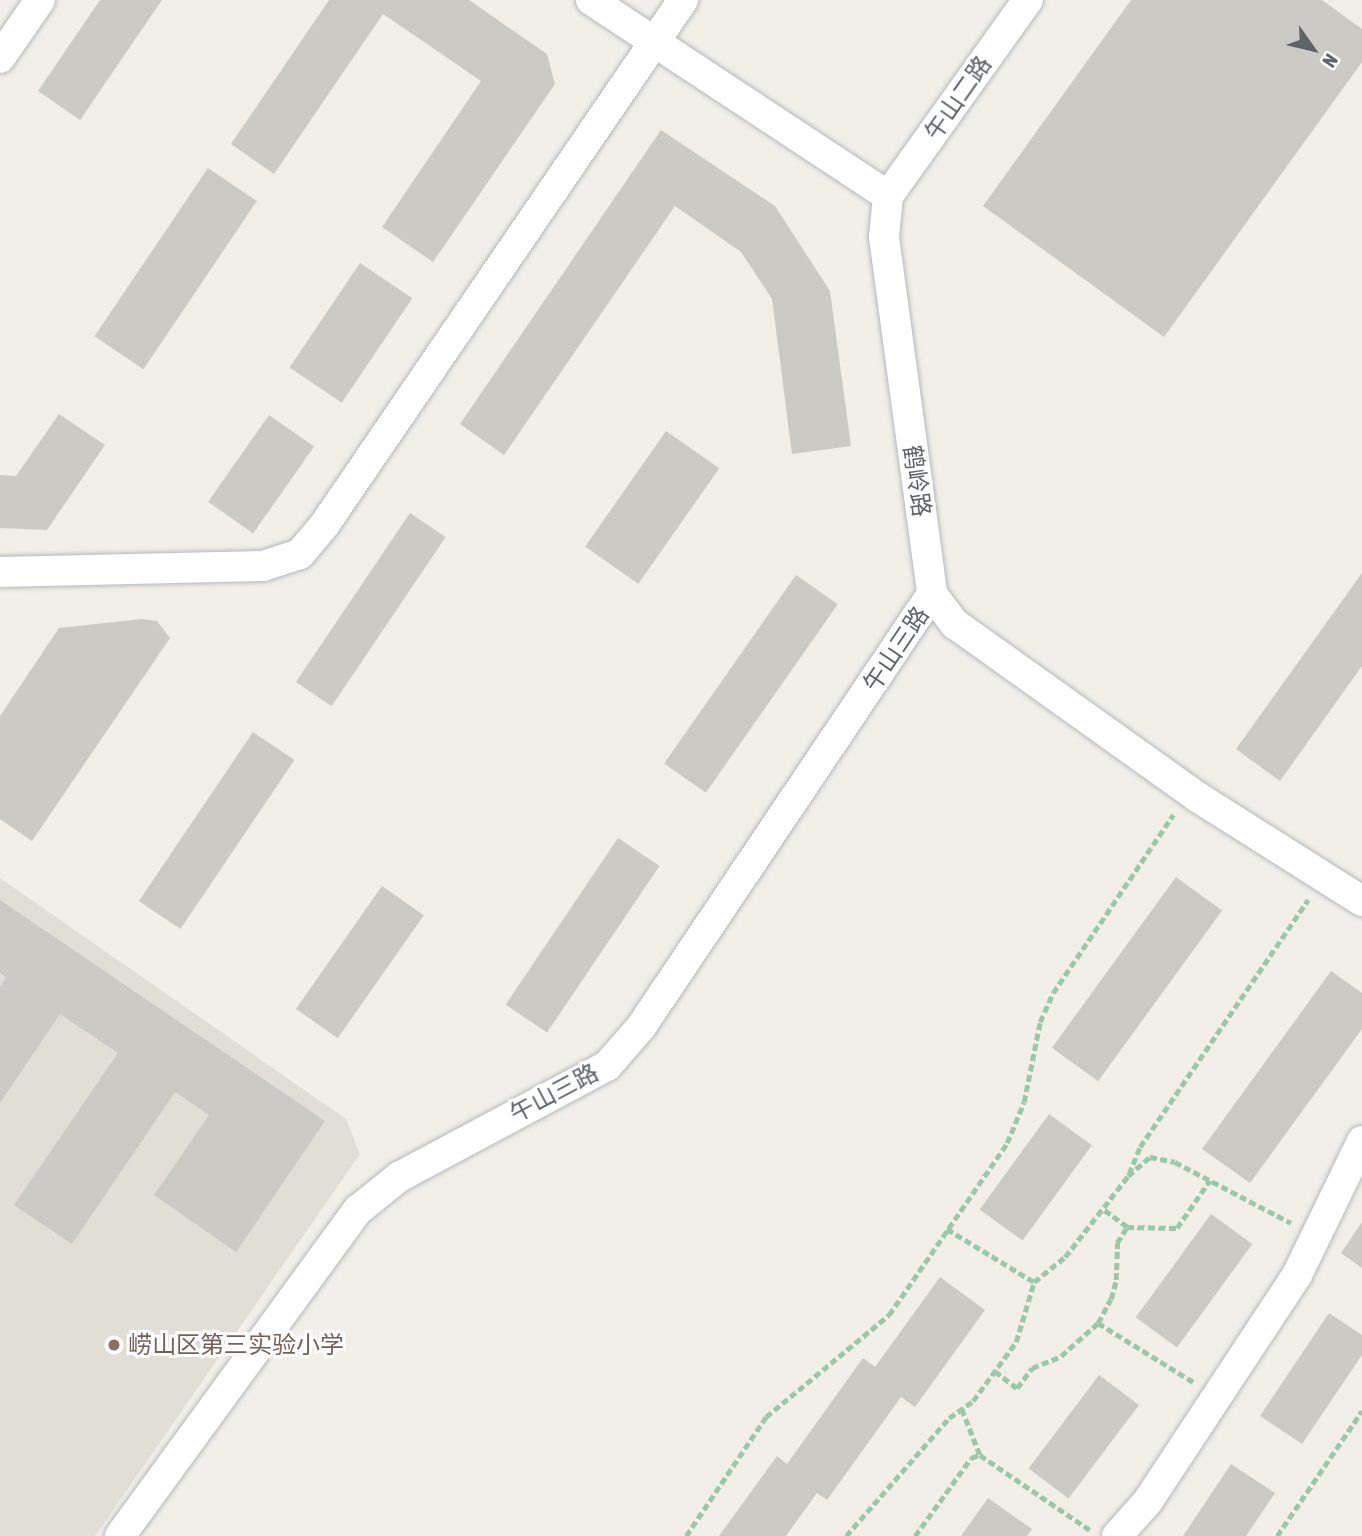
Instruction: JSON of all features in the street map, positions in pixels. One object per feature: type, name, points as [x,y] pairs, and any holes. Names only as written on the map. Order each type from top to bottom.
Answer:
[{"type":"street","points":[[0,58],[40,0]]},
{"type":"street","points":[[591,0],[888,196]]},
{"type":"street","points":[[0,572],[263,566],[300,554],[325,524],[683,0]]},
{"type":"street","name":"午山二路","points":[[888,196],[1028,0]]},
{"type":"street","name":"鹤岭路","points":[[888,196],[884,237],[932,594],[955,624],[1189,790],[1362,901]]},
{"type":"street","name":"午山三路","points":[[120,1536],[358,1210],[399,1177],[607,1066],[641,1027],[932,594]]},
{"type":"street","points":[[1117,1536],[1148,1501],[1297,1275],[1314,1234],[1362,1141]]},
{"type":"path","points":[[686,1536],[766,1417],[889,1315],[1007,1143],[1024,1102],[1040,1023],[1053,993],[1189,790]]},
{"type":"path","points":[[1128,1176],[1140,1147],[1324,877]]},
{"type":"path","points":[[846,1536],[995,1371],[1016,1342],[1034,1282],[1065,1257],[1128,1176],[1150,1157],[1175,1162],[1314,1234]]},
{"type":"path","points":[[1102,1209],[1127,1227],[1178,1228],[1210,1180]]},
{"type":"path","points":[[995,1371],[1017,1388],[1032,1368],[1060,1356],[1098,1323],[1111,1299],[1116,1280],[1117,1243],[1127,1227]]},
{"type":"path","points":[[947,1229],[1034,1282]]},
{"type":"path","points":[[1098,1323],[1218,1397]]},
{"type":"path","points":[[962,1409],[980,1455],[1099,1536]]},
{"type":"path","points":[[1277,1536],[1362,1411]]},
{"type":"path","points":[[915,1536],[971,1458],[980,1455]]},
{"type":"shaded area","name":"崂山区第三实验小学","points":[[0,878],[346,1119],[360,1154],[95,1536],[0,1536]]},
{"type":"building","points":[[100,0],[162,0],[80,120],[38,91]]},
{"type":"building","points":[[329,0],[469,0],[547,54],[555,84],[433,262],[382,227],[481,81],[383,14],[274,174],[231,144]]},
{"type":"building","points":[[1131,0],[1322,0],[1362,29],[1362,62],[1164,337],[983,206]]},
{"type":"building","points":[[661,130],[775,206],[830,291],[851,446],[792,454],[772,299],[741,252],[675,206],[504,455],[460,424]]},
{"type":"building","points":[[208,168],[257,201],[143,369],[94,336]]},
{"type":"building","points":[[360,263],[412,298],[342,403],[290,367]]},
{"type":"building","points":[[59,414],[105,445],[47,530],[0,528],[0,475],[16,476]]},
{"type":"building","points":[[269,415],[314,447],[253,533],[208,502]]},
{"type":"building","points":[[666,431],[719,468],[638,584],[585,547]]},
{"type":"building","points":[[410,513],[446,537],[332,706],[296,682]]},
{"type":"building","points":[[1362,573],[1362,666],[1280,781],[1236,749]]},
{"type":"building","points":[[796,575],[838,604],[706,793],[664,763]]},
{"type":"building","points":[[142,619],[157,621],[170,638],[32,841],[0,819],[0,716],[59,628]]},
{"type":"building","points":[[253,732],[294,760],[180,929],[139,901]]},
{"type":"building","points":[[618,838],[659,866],[547,1033],[506,1005]]},
{"type":"building","points":[[1176,877],[1222,911],[1098,1081],[1052,1048]]},
{"type":"building","points":[[382,886],[424,915],[338,1038],[296,1009]]},
{"type":"building","points":[[0,900],[325,1121],[236,1252],[154,1195],[209,1115],[175,1092],[72,1244],[14,1205],[118,1053],[60,1014],[0,1103],[0,987],[6,977],[0,973]]},
{"type":"building","points":[[1331,971],[1362,993],[1362,1029],[1250,1183],[1202,1149]]},
{"type":"building","points":[[1049,1114],[1092,1145],[1023,1241],[980,1209]]},
{"type":"building","points":[[1211,1214],[1252,1244],[1177,1348],[1136,1318]]},
{"type":"building","points":[[1362,1222],[1362,1268],[1341,1253]]},
{"type":"building","points":[[940,1277],[985,1310],[915,1407],[901,1397],[827,1500],[817,1493],[786,1536],[719,1536],[777,1456],[787,1464],[863,1358],[875,1367]]},
{"type":"building","points":[[1329,1313],[1362,1335],[1362,1355],[1302,1444],[1260,1416]]},
{"type":"building","points":[[1099,1375],[1139,1405],[1069,1499],[1029,1468]]},
{"type":"building","points":[[1231,1464],[1275,1493],[1246,1536],[1183,1536]]},
{"type":"building","points":[[988,1498],[1032,1529],[1027,1536],[961,1536]]},
{"type":"place","name":"崂山区第三实验小学","points":[[114,1345]]}]
